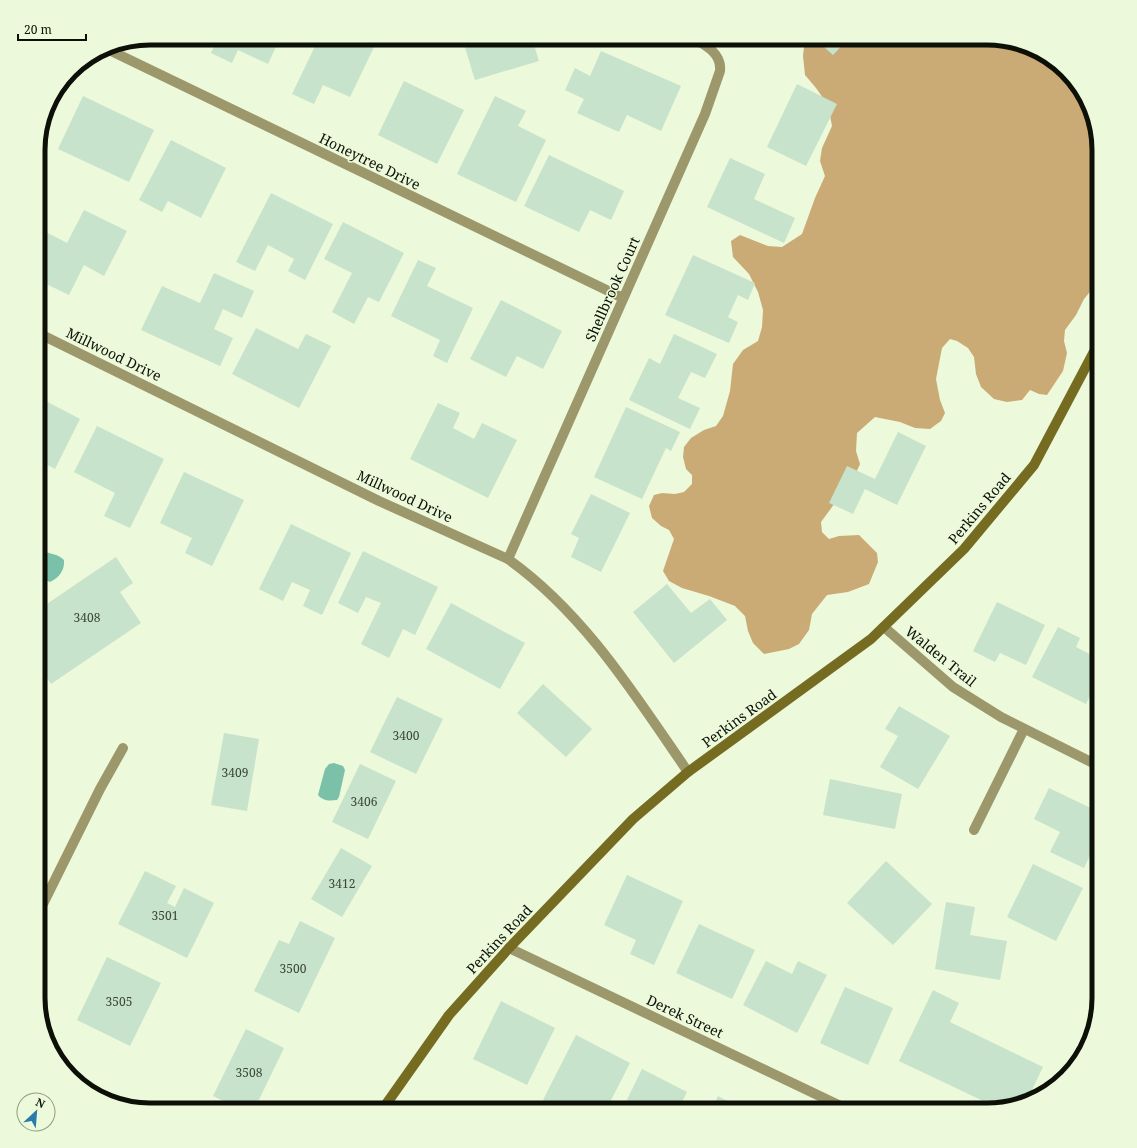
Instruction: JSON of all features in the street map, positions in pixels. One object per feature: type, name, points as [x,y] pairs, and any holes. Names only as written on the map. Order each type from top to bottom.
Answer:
[{"type":"main road","name":"Perkins Road","points":[[387,1103],[449,1015],[509,948],[633,820],[688,772],[871,639],[964,549],[1034,464],[1092,358]]},
{"type":"street","name":"Shellbrook Court","points":[[508,559],[705,114],[720,71],[720,62],[716,54],[704,45]]},
{"type":"street","name":"Honeytree Drive","points":[[113,52],[623,298]]},
{"type":"street","name":"Millwood Drive","points":[[45,336],[379,501],[508,559],[526,571],[555,598],[602,650],[626,680],[688,772]]},
{"type":"street","name":"Walden Trail","points":[[884,627],[953,687],[1001,718],[1092,763]]},
{"type":"street","points":[[974,830],[1024,729]]},
{"type":"street","points":[[45,900],[100,789],[123,748]]},
{"type":"street","name":"Derek Street","points":[[509,948],[834,1103]]},
{"type":"shaded area","points":[[804,45],[994,45],[1034,56],[1051,67],[1066,81],[1078,97],[1090,129],[1092,150],[1092,287],[1076,315],[1065,330],[1064,341],[1067,353],[1063,371],[1047,395],[1039,394],[1030,390],[1022,400],[1007,402],[994,399],[981,387],[976,374],[974,357],[968,348],[957,341],[950,339],[942,348],[936,379],[940,400],[945,413],[941,421],[930,429],[915,428],[900,422],[875,417],[857,433],[856,451],[860,464],[854,477],[821,522],[822,532],[829,539],[839,536],[859,535],[877,553],[878,562],[869,584],[848,592],[827,595],[812,614],[809,630],[799,644],[789,649],[764,654],[753,643],[748,631],[745,616],[735,606],[682,588],[669,581],[663,571],[674,539],[669,530],[661,526],[652,518],[649,506],[654,495],[684,492],[692,484],[692,475],[686,469],[683,457],[684,447],[691,438],[704,430],[716,426],[723,416],[730,391],[733,364],[743,350],[758,341],[762,327],[763,310],[758,292],[749,274],[733,257],[731,241],[740,235],[768,246],[782,247],[802,234],[825,176],[820,161],[822,148],[832,126],[828,105],[805,75],[803,56]]},
{"type":"water","points":[[45,552],[58,556],[64,560],[64,567],[61,573],[50,582],[45,579]]},
{"type":"water","points":[[334,763],[343,766],[345,770],[339,797],[337,800],[326,800],[318,795],[325,769],[329,764]]},
{"type":"building","points":[[215,45],[277,45],[268,64],[238,50],[232,63],[211,53]]},
{"type":"building","points":[[316,45],[375,45],[350,97],[323,85],[314,104],[292,94]]},
{"type":"building","points":[[464,45],[534,45],[539,61],[475,80]]},
{"type":"building","points":[[822,45],[842,45],[833,55]]},
{"type":"building","points":[[601,51],[681,86],[661,131],[627,115],[619,132],[577,113],[584,99],[565,90],[575,68],[590,76]]},
{"type":"building","points":[[404,81],[464,110],[437,164],[378,135]]},
{"type":"building","points":[[797,84],[837,104],[806,166],[767,147]]},
{"type":"building","points":[[83,96],[154,130],[129,182],[58,149]]},
{"type":"building","points":[[495,96],[526,111],[518,126],[546,140],[516,202],[457,174]]},
{"type":"building","points":[[171,140],[226,168],[201,218],[168,201],[162,212],[139,200]]},
{"type":"building","points":[[549,155],[624,191],[611,220],[590,210],[579,232],[524,206]]},
{"type":"building","points":[[730,158],[765,174],[754,199],[795,218],[784,243],[707,207]]},
{"type":"building","points":[[271,193],[333,224],[305,280],[288,271],[294,259],[268,245],[255,271],[236,262]]},
{"type":"building","points":[[84,210],[127,231],[104,276],[84,265],[69,295],[45,283],[45,232],[67,243]]},
{"type":"building","points":[[343,222],[404,253],[379,302],[368,297],[354,324],[332,312],[352,273],[324,259]]},
{"type":"building","points":[[693,255],[755,283],[748,300],[738,295],[728,317],[738,322],[729,343],[665,315]]},
{"type":"building","points":[[418,260],[436,268],[427,286],[473,308],[447,363],[433,356],[440,340],[391,316]]},
{"type":"building","points":[[214,273],[254,291],[242,318],[223,309],[214,329],[233,338],[220,366],[141,330],[162,286],[200,303]]},
{"type":"building","points":[[501,300],[562,331],[543,369],[517,356],[506,377],[470,359]]},
{"type":"building","points":[[256,328],[298,349],[306,334],[331,346],[299,408],[232,374]]},
{"type":"building","points":[[674,334],[717,354],[705,378],[691,372],[678,398],[700,408],[690,429],[629,400],[649,358],[660,364]]},
{"type":"building","points":[[45,401],[80,419],[55,469],[45,464]]},
{"type":"building","points":[[438,403],[460,413],[453,428],[474,439],[482,423],[517,440],[488,498],[410,459]]},
{"type":"building","points":[[626,407],[680,432],[671,451],[666,448],[642,499],[594,477]]},
{"type":"building","points":[[97,426],[164,459],[130,528],[104,516],[115,493],[74,472]]},
{"type":"building","points":[[898,432],[926,446],[897,505],[865,489],[853,514],[829,503],[847,466],[875,479]]},
{"type":"building","points":[[184,472],[244,500],[212,566],[185,553],[192,538],[160,523]]},
{"type":"building","points":[[591,494],[630,513],[601,572],[571,557],[579,538],[571,534]]},
{"type":"building","points":[[291,524],[351,553],[322,615],[303,606],[310,590],[292,582],[283,601],[259,589]]},
{"type":"building","points":[[363,551],[438,587],[415,635],[403,629],[389,658],[361,644],[381,603],[366,597],[358,613],[338,603]]},
{"type":"building","points":[[116,557],[133,583],[120,592],[141,623],[51,684],[45,675],[45,605]]},
{"type":"building","points":[[667,584],[691,613],[710,599],[727,620],[674,663],[633,612]]},
{"type":"building","points":[[997,602],[1045,625],[1026,665],[1000,653],[995,662],[973,651]]},
{"type":"building","points":[[451,603],[525,643],[500,689],[426,649]]},
{"type":"building","points":[[1058,627],[1080,638],[1076,647],[1092,655],[1092,692],[1086,704],[1032,677]]},
{"type":"building","points":[[543,684],[592,729],[566,757],[517,713]]},
{"type":"building","points":[[397,697],[443,719],[416,774],[370,752]]},
{"type":"building","points":[[899,706],[950,736],[918,789],[880,767],[898,736],[885,729]]},
{"type":"building","points":[[224,733],[259,739],[247,811],[211,805]]},
{"type":"building","points":[[360,764],[396,781],[368,839],[332,822]]},
{"type":"building","points":[[830,779],[902,794],[895,829],[823,815]]},
{"type":"building","points":[[1049,788],[1092,809],[1092,851],[1084,868],[1050,852],[1060,832],[1034,819]]},
{"type":"building","points":[[341,848],[372,866],[342,917],[311,899]]},
{"type":"building","points":[[886,861],[932,904],[893,945],[847,903]]},
{"type":"building","points":[[1033,864],[1083,888],[1056,941],[1007,917]]},
{"type":"building","points":[[145,871],[176,886],[167,903],[175,907],[184,888],[214,903],[187,958],[118,924]]},
{"type":"building","points":[[627,875],[683,901],[654,965],[630,954],[636,940],[604,925]]},
{"type":"building","points":[[946,902],[975,907],[970,935],[1007,941],[1000,980],[935,969]]},
{"type":"building","points":[[300,921],[335,938],[299,1013],[254,991],[279,940],[289,944]]},
{"type":"building","points":[[699,924],[755,950],[732,999],[676,973]]},
{"type":"building","points":[[107,957],[161,983],[130,1046],[77,1020]]},
{"type":"building","points":[[766,961],[792,974],[798,961],[827,975],[797,1033],[743,1005]]},
{"type":"building","points":[[845,987],[893,1008],[868,1065],[820,1043]]},
{"type":"building","points":[[933,990],[959,1003],[950,1022],[1043,1067],[1030,1094],[1008,1101],[987,1103],[899,1061]]},
{"type":"building","points":[[501,1001],[555,1028],[527,1085],[473,1059]]},
{"type":"building","points":[[246,1029],[284,1048],[257,1103],[228,1103],[213,1096]]},
{"type":"building","points":[[576,1035],[630,1063],[610,1103],[549,1103],[543,1100]]},
{"type":"building","points":[[642,1069],[687,1092],[682,1103],[625,1103]]},
{"type":"building","points":[[718,1096],[732,1103],[714,1103]]}]
